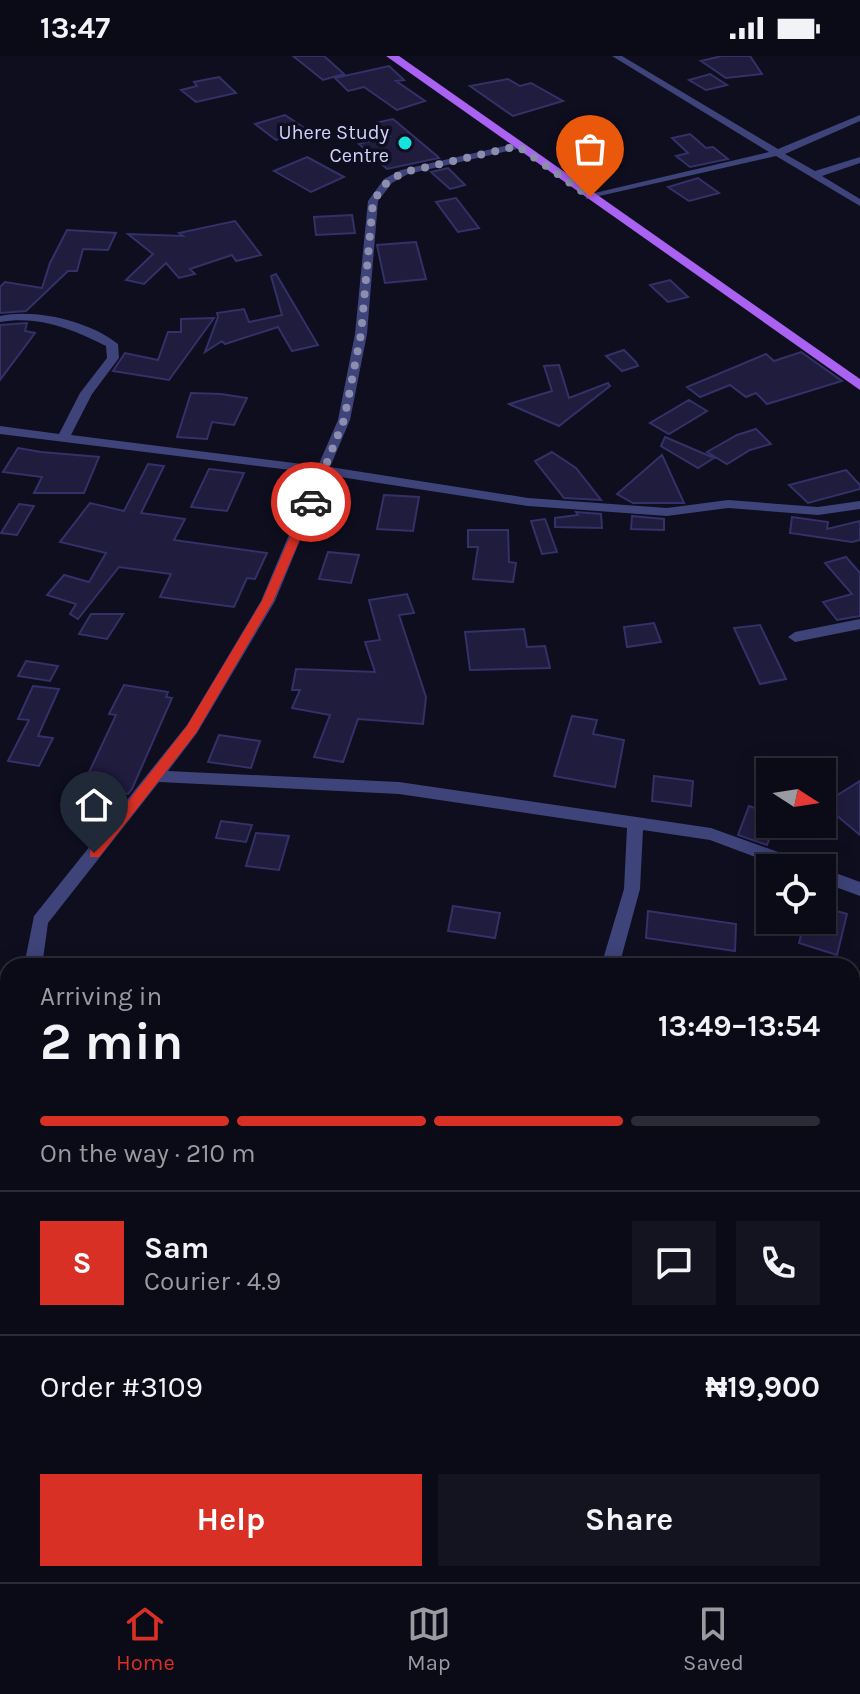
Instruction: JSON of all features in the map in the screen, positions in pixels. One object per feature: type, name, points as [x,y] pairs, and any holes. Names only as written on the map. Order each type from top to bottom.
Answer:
[{"type":"main road","points":[[392,56],[860,386]]},
{"type":"street","points":[[616,56],[860,203]]},
{"type":"street","points":[[590,197],[778,153],[860,118]]},
{"type":"street","points":[[34,958],[40,921],[192,729],[268,601],[344,420],[358,348],[373,201],[388,181],[405,172],[518,146]]},
{"type":"street","points":[[814,175],[860,160]]},
{"type":"street","points":[[0,319],[15,315],[72,326],[112,344],[113,358],[86,393],[64,436]]},
{"type":"street","points":[[0,430],[322,470],[528,502],[667,512],[728,504],[818,511],[860,505]]},
{"type":"street","points":[[795,637],[860,624]]},
{"type":"street","points":[[157,776],[399,788],[711,834],[765,854]]},
{"type":"street","points":[[612,958],[632,889],[635,823]]},
{"type":"street","points":[[836,880],[860,889]]},
{"type":"building","points":[[293,56],[324,56],[344,74],[323,80]]},
{"type":"building","points":[[722,56],[750,56],[762,74],[726,78],[701,61]]},
{"type":"building","points":[[389,66],[404,80],[396,81],[425,101],[397,110],[364,87],[348,91],[335,78]]},
{"type":"building","points":[[710,74],[727,85],[706,90],[689,80]]},
{"type":"building","points":[[219,77],[236,93],[196,102],[181,90],[197,86],[194,82]]},
{"type":"building","points":[[508,79],[520,86],[531,83],[563,101],[513,116],[470,86]]},
{"type":"building","points":[[285,115],[309,131],[276,140],[255,124]]},
{"type":"building","name":"Uhere Study Centre","points":[[393,119],[439,158],[387,169],[359,144],[390,136],[375,123]]},
{"type":"building","points":[[690,134],[706,148],[713,147],[728,159],[690,167],[676,156],[688,153],[672,138]]},
{"type":"building","points":[[307,157],[344,177],[311,192],[274,171]]},
{"type":"building","points":[[448,168],[465,185],[450,189],[431,172]]},
{"type":"building","points":[[698,178],[719,193],[689,201],[668,187]]},
{"type":"building","points":[[456,198],[479,228],[458,232],[436,202]]},
{"type":"building","points":[[352,215],[355,233],[316,235],[314,217]]},
{"type":"building","points":[[235,221],[261,255],[236,261],[232,255],[190,269],[195,274],[179,278],[166,263],[144,284],[126,280],[153,254],[128,234],[183,236],[179,233]]},
{"type":"building","points":[[67,230],[116,233],[108,250],[83,249],[77,271],[68,271],[26,311],[0,313],[0,287],[5,282],[42,288],[50,263]]},
{"type":"building","points":[[416,242],[426,279],[385,283],[377,245]]},
{"type":"building","points":[[276,274],[318,345],[292,351],[278,327],[225,344],[222,341],[205,352],[217,313],[244,309],[249,322],[282,315],[271,276]]},
{"type":"building","points":[[670,280],[688,297],[668,302],[650,285]]},
{"type":"building","points":[[214,318],[169,380],[113,371],[125,353],[158,360],[168,332],[181,332],[181,319]]},
{"type":"building","points":[[27,323],[25,331],[35,333],[0,380],[0,325]]},
{"type":"building","points":[[624,350],[638,366],[622,371],[606,356]]},
{"type":"building","points":[[801,352],[842,381],[767,404],[756,393],[746,397],[730,385],[700,397],[687,387],[766,354],[774,361]]},
{"type":"building","points":[[559,365],[569,398],[608,383],[610,386],[559,426],[509,404],[552,391],[544,366]]},
{"type":"building","points":[[191,393],[247,398],[234,425],[212,422],[207,439],[177,437]]},
{"type":"building","points":[[689,400],[707,411],[669,434],[650,423]]},
{"type":"building","points":[[756,429],[771,444],[750,450],[727,464],[707,452],[737,435]]},
{"type":"building","points":[[665,437],[714,458],[698,468],[661,446]]},
{"type":"building","points":[[18,448],[99,457],[84,493],[34,493],[42,477],[3,472]]},
{"type":"building","points":[[552,452],[576,468],[601,500],[564,498],[535,461]]},
{"type":"building","points":[[662,455],[684,503],[633,503],[617,494]]},
{"type":"building","points":[[148,464],[164,466],[141,513],[185,519],[174,540],[267,553],[255,579],[247,578],[234,607],[160,597],[171,574],[119,567],[78,619],[70,614],[76,604],[47,595],[64,575],[89,582],[106,553],[60,542],[90,503],[124,511]]},
{"type":"building","points":[[209,469],[244,473],[227,511],[191,507]]},
{"type":"building","points":[[846,470],[860,489],[808,503],[789,485]]},
{"type":"building","points":[[384,495],[419,497],[413,531],[377,529]]},
{"type":"building","points":[[19,504],[34,506],[17,535],[1,533]]},
{"type":"building","points":[[576,512],[601,514],[602,528],[555,527],[555,518],[578,515]]},
{"type":"building","points":[[632,516],[664,519],[664,530],[631,529]]},
{"type":"building","points":[[792,517],[828,522],[827,529],[860,521],[860,540],[852,542],[790,533]]},
{"type":"building","points":[[545,519],[557,552],[542,554],[531,521]]},
{"type":"building","points":[[468,530],[508,530],[509,562],[516,563],[513,582],[473,579],[478,547],[468,547]]},
{"type":"building","points":[[328,552],[359,555],[351,583],[319,579]]},
{"type":"building","points":[[846,557],[860,573],[860,616],[837,620],[823,602],[852,594],[825,563]]},
{"type":"building","points":[[407,594],[414,613],[399,615],[426,697],[423,724],[358,719],[343,762],[314,757],[330,715],[292,708],[300,690],[292,690],[296,669],[375,672],[365,642],[380,640],[369,600]]},
{"type":"building","points":[[91,614],[123,614],[107,639],[79,634]]},
{"type":"building","points":[[654,623],[661,642],[627,647],[624,627]]},
{"type":"building","points":[[760,625],[786,679],[760,684],[734,628]]},
{"type":"building","points":[[524,629],[527,647],[545,646],[550,668],[470,670],[465,632]]},
{"type":"building","points":[[26,661],[58,666],[50,681],[18,676]]},
{"type":"building","points":[[124,685],[168,692],[166,697],[172,698],[132,789],[128,794],[97,789],[101,827],[95,835],[82,837],[76,784],[84,783],[116,715],[109,714]]},
{"type":"building","points":[[33,686],[59,689],[38,736],[53,738],[39,766],[8,761],[29,720],[18,719]]},
{"type":"building","points":[[572,716],[597,720],[593,734],[624,740],[615,787],[554,776]]},
{"type":"building","points":[[219,735],[260,741],[251,768],[208,762]]},
{"type":"building","points":[[654,776],[693,781],[691,806],[652,801]]},
{"type":"building","points":[[860,781],[860,835],[836,815],[836,796]]},
{"type":"building","points":[[749,806],[756,808],[756,838],[770,838],[767,845],[738,835]]},
{"type":"building","points":[[221,821],[252,825],[246,842],[216,838]]},
{"type":"building","points":[[256,833],[289,836],[279,870],[246,866]]},
{"type":"building","points":[[453,906],[500,913],[495,938],[448,931]]},
{"type":"building","points":[[648,911],[736,924],[735,951],[646,938]]},
{"type":"building","points":[[836,911],[847,914],[837,955],[799,943],[801,934],[836,934]]},
{"type":"way so far","points":[[311,502],[344,420],[361,334],[373,201],[388,181],[405,172],[518,146],[590,197]]},
{"type":"place","name":"Uhere Study Centre","points":[[405,143]]},
{"type":"route","points":[[94,853],[192,729],[268,601],[311,502]]}]
